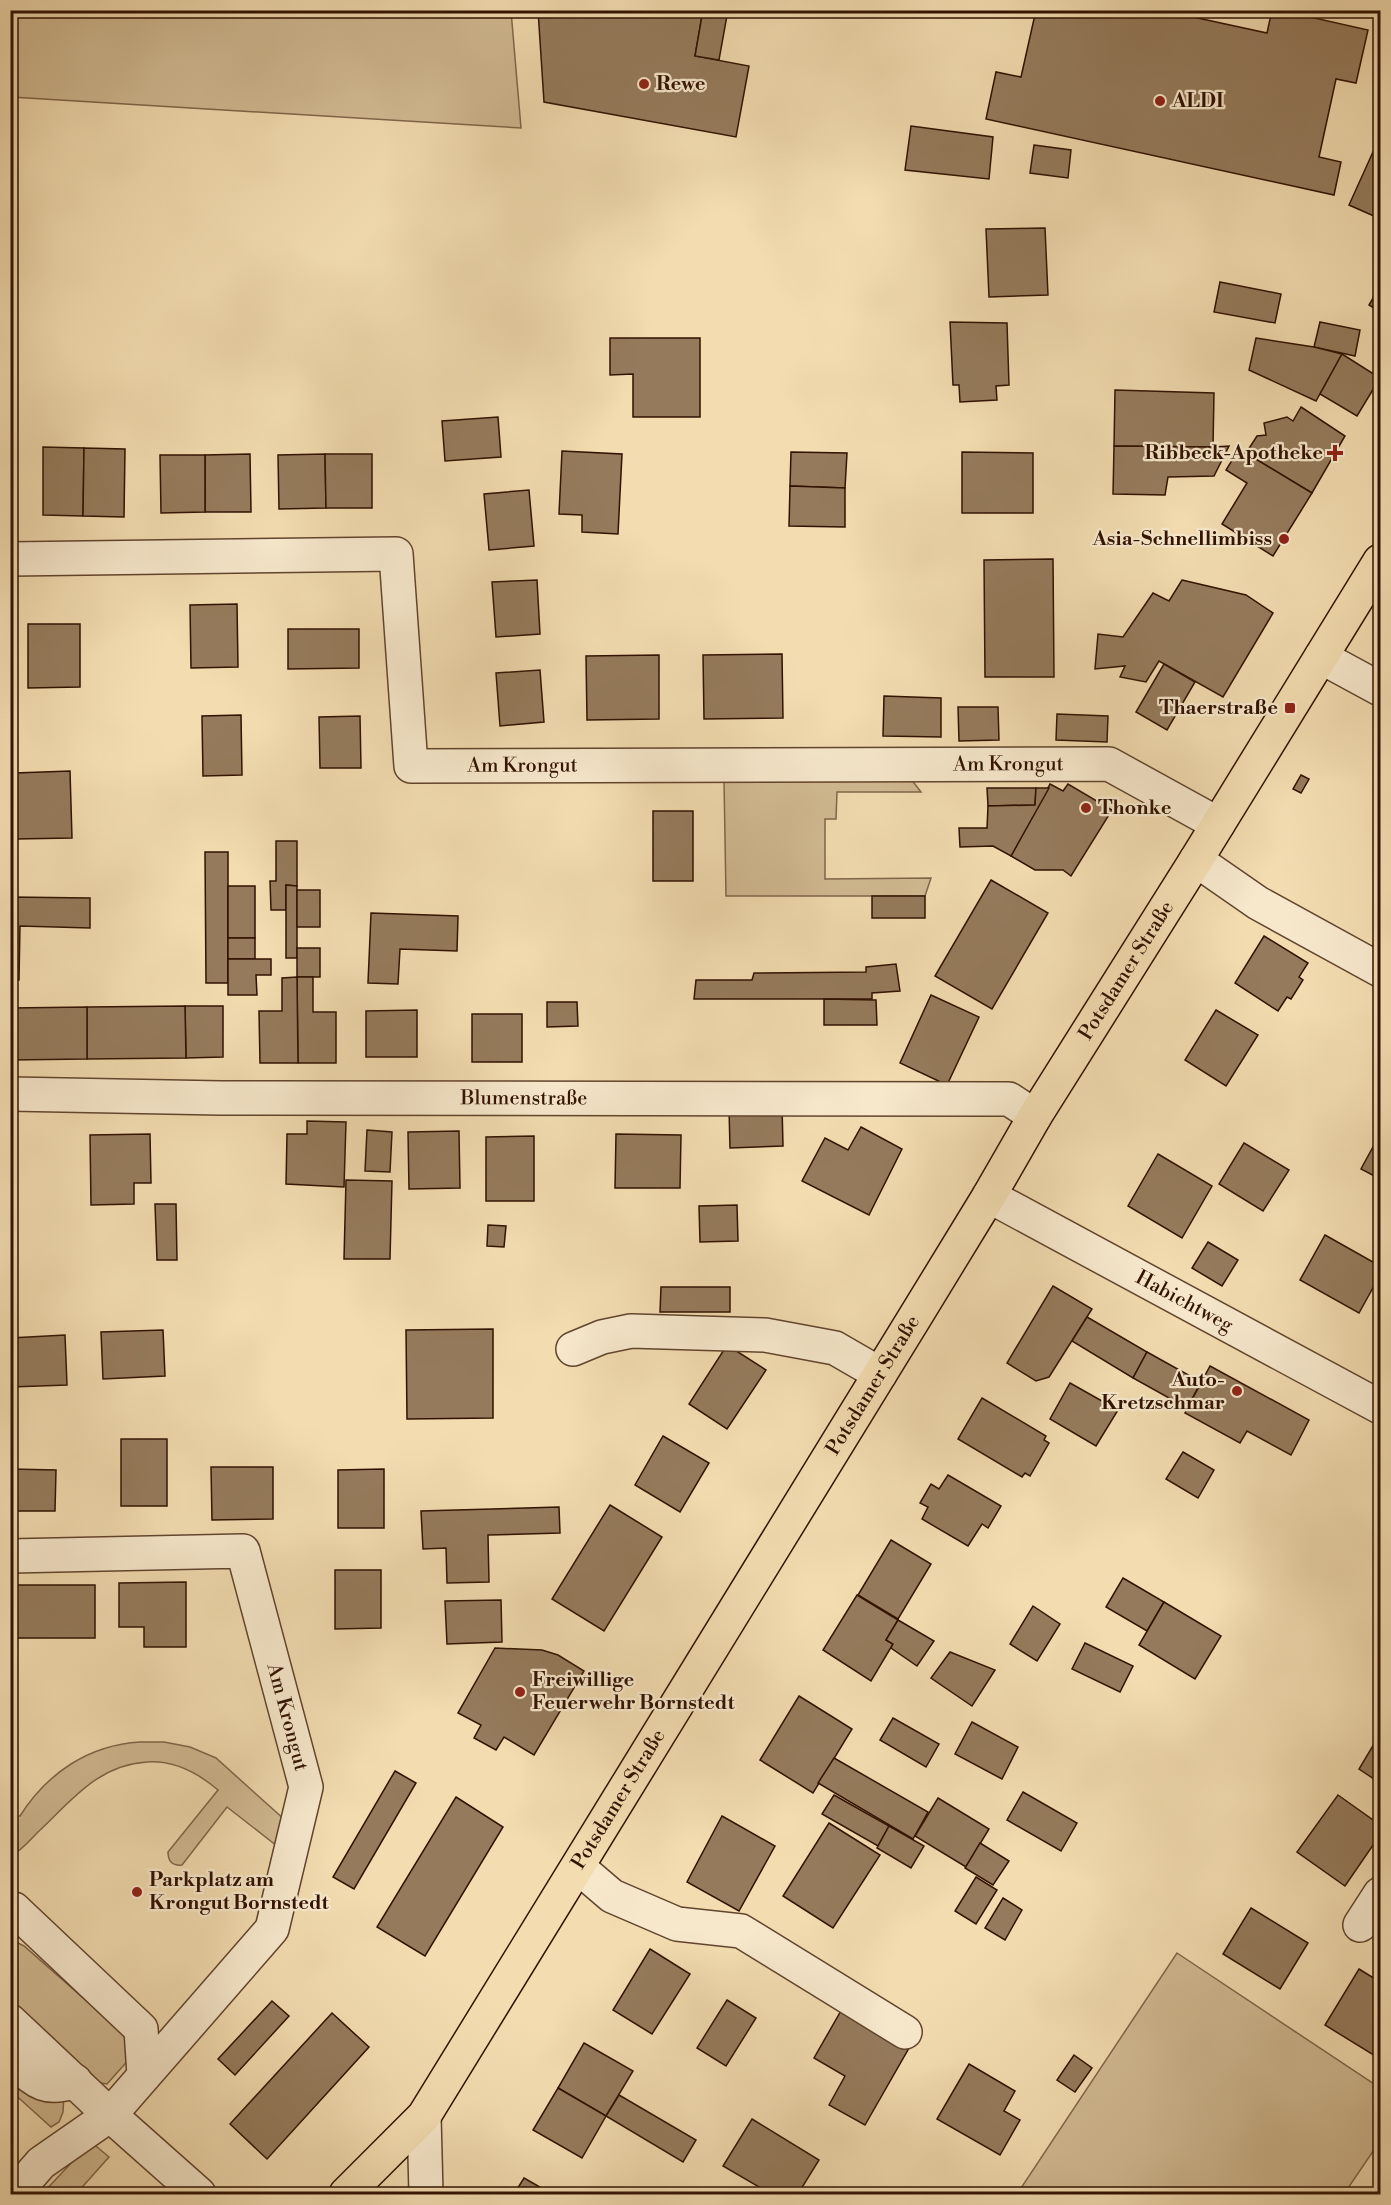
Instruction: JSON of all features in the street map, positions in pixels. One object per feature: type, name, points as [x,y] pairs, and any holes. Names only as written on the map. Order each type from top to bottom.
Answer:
[{"type":"main road","name":"Potsdamer Straße","points":[[346,2194],[424,2116],[989,1196],[1035,1116],[1380,561]]},
{"type":"street","name":"Am Krongut","points":[[10,559],[396,554],[411,766],[1109,764],[1218,825]]},
{"type":"street","points":[[1321,657],[1380,689]]},
{"type":"street","points":[[1196,860],[1258,903],[1380,970]]},
{"type":"street","name":"Blumenstraße","points":[[10,1094],[221,1098],[1009,1099],[1035,1116]]},
{"type":"street","name":"Habichtweg","points":[[989,1196],[1380,1407]]},
{"type":"street","points":[[573,1349],[602,1337],[631,1331],[765,1335],[835,1348],[880,1374]]},
{"type":"street","name":"Am Krongut","points":[[10,1556],[243,1551],[306,1787],[272,1929],[110,2115],[41,2163],[14,2194]]},
{"type":"street","points":[[578,1867],[612,1896],[678,1924],[741,1930],[905,2032]]},
{"type":"street","points":[[1360,1925],[1380,1894]]},
{"type":"street","points":[[10,1909],[14,1909],[34,1927],[141,2029],[144,2075]]},
{"type":"street","points":[[10,2021],[110,2115],[199,2194]]},
{"type":"street","points":[[10,2058],[39,2083],[58,2087],[75,2081]]},
{"type":"street","points":[[424,2116],[426,2194]]},
{"type":"shaded area","points":[[10,11],[511,11],[521,128],[11,97]]},
{"type":"shaded area","points":[[911,779],[921,792],[837,792],[836,819],[825,819],[825,879],[931,878],[925,896],[726,896],[724,781]]},
{"type":"shaded area","points":[[164,1742],[190,1747],[216,1758],[285,1820],[277,1846],[227,1807],[182,1865],[173,1864],[168,1852],[218,1790],[202,1778],[176,1765],[147,1762],[114,1770],[100,1777],[87,1786],[11,1856],[10,1816],[20,1816],[56,1774],[87,1755],[121,1744]]},
{"type":"shaded area","points":[[10,1939],[24,1946],[130,2039],[133,2055],[107,2084],[95,2082],[11,2005]]},
{"type":"shaded area","points":[[1177,1953],[1380,2088],[1380,2141],[1344,2194],[1017,2194]]},
{"type":"shaded area","points":[[11,2069],[64,2094],[63,2112],[59,2122],[51,2127],[11,2091]]},
{"type":"shaded area","points":[[91,2142],[109,2157],[76,2194],[42,2194]]},
{"type":"building","name":"Rewe","points":[[538,10],[703,10],[695,56],[749,66],[736,137],[544,102]]},
{"type":"building","points":[[703,10],[728,10],[719,60],[695,56]]},
{"type":"building","name":"ALDI","points":[[1036,10],[1161,10],[1267,33],[1272,10],[1279,10],[1368,30],[1356,83],[1336,79],[1319,157],[1341,162],[1334,195],[986,119],[996,72],[1021,77]]},
{"type":"building","points":[[911,126],[993,137],[989,179],[905,170]]},
{"type":"building","points":[[1377,143],[1380,145],[1380,206],[1376,217],[1349,205]]},
{"type":"building","points":[[1034,145],[1071,150],[1068,178],[1030,173]]},
{"type":"building","points":[[1045,228],[1048,295],[989,297],[986,229]]},
{"type":"building","points":[[1220,282],[1281,294],[1275,323],[1214,312]]},
{"type":"building","points":[[1380,286],[1380,312],[1369,305]]},
{"type":"building","points":[[950,322],[1007,323],[1009,385],[996,386],[997,400],[960,402],[959,385],[953,385]]},
{"type":"building","points":[[1320,322],[1360,330],[1355,356],[1314,347]]},
{"type":"building","points":[[610,338],[700,338],[700,417],[633,417],[633,374],[610,375]]},
{"type":"building","points":[[1256,338],[1342,354],[1316,401],[1249,370]]},
{"type":"building","points":[[1342,354],[1380,378],[1357,416],[1320,394]]},
{"type":"building","points":[[1115,390],[1214,393],[1213,447],[1114,446]]},
{"type":"building","points":[[1301,407],[1345,436],[1312,493],[1246,453],[1257,436],[1266,435],[1264,423],[1287,417],[1293,421]]},
{"type":"building","points":[[498,417],[501,457],[445,461],[442,421]]},
{"type":"building","points":[[1114,446],[1229,446],[1214,476],[1168,477],[1165,495],[1113,494]]},
{"type":"building","points":[[43,447],[84,448],[83,516],[43,515]]},
{"type":"building","points":[[84,448],[125,449],[124,517],[83,516]]},
{"type":"building","points":[[1239,449],[1312,493],[1273,556],[1222,524],[1247,483],[1226,470]]},
{"type":"building","points":[[562,451],[622,454],[618,534],[582,532],[582,515],[559,514]]},
{"type":"building","points":[[791,452],[847,453],[845,488],[790,486]]},
{"type":"building","points":[[962,452],[1033,453],[1033,513],[962,513]]},
{"type":"building","points":[[250,454],[251,512],[205,512],[205,455]]},
{"type":"building","points":[[325,454],[326,508],[279,509],[278,455]]},
{"type":"building","points":[[325,454],[372,454],[372,508],[326,508]]},
{"type":"building","points":[[160,455],[205,455],[205,512],[161,513]]},
{"type":"building","points":[[790,486],[845,488],[845,527],[789,526]]},
{"type":"building","points":[[529,490],[534,546],[489,550],[484,494]]},
{"type":"building","points":[[1053,559],[1054,677],[985,677],[984,560]]},
{"type":"building","points":[[537,580],[540,634],[496,637],[492,582]]},
{"type":"building","points":[[1182,580],[1246,595],[1273,613],[1223,697],[1159,661],[1146,682],[1120,677],[1125,666],[1095,669],[1098,634],[1123,637],[1153,593],[1169,601]]},
{"type":"building","points":[[237,604],[238,667],[191,668],[190,605]]},
{"type":"building","points":[[28,624],[80,624],[80,687],[28,688]]},
{"type":"building","points":[[288,629],[359,629],[359,668],[288,669]]},
{"type":"building","points":[[782,654],[783,718],[704,719],[703,655]]},
{"type":"building","points":[[659,655],[659,719],[587,720],[586,656]]},
{"type":"building","points":[[1164,664],[1195,682],[1167,730],[1136,712]]},
{"type":"building","points":[[540,670],[544,722],[500,726],[496,673]]},
{"type":"building","points":[[884,696],[941,698],[941,737],[883,736]]},
{"type":"building","points":[[958,707],[998,707],[999,740],[959,741]]},
{"type":"building","points":[[1057,714],[1108,716],[1107,742],[1056,740]]},
{"type":"building","points":[[241,715],[242,775],[203,776],[202,716]]},
{"type":"building","points":[[360,716],[361,768],[320,768],[319,717]]},
{"type":"building","points":[[70,771],[72,838],[16,839],[15,773]]},
{"type":"building","points":[[1301,775],[1309,779],[1301,793],[1293,789]]},
{"type":"building","points":[[1050,784],[1063,791],[1068,784],[1112,810],[1071,876],[1063,870],[1035,870],[1011,856]]},
{"type":"building","points":[[987,788],[1036,788],[1035,805],[988,806]]},
{"type":"building","points":[[1036,788],[1049,788],[1011,856],[993,846],[960,847],[959,828],[987,828],[988,806],[1035,805]]},
{"type":"building","points":[[653,811],[693,811],[693,881],[653,881]]},
{"type":"building","points":[[276,841],[297,841],[297,886],[286,885],[286,910],[271,910],[270,881],[276,881]]},
{"type":"building","points":[[205,852],[228,852],[228,983],[206,983]]},
{"type":"building","points":[[991,880],[1048,913],[992,1009],[935,976]]},
{"type":"building","points":[[286,885],[297,886],[297,958],[286,958]]},
{"type":"building","points":[[228,886],[255,886],[255,938],[228,938]]},
{"type":"building","points":[[297,890],[320,890],[320,927],[297,927]]},
{"type":"building","points":[[872,896],[925,896],[925,918],[872,918]]},
{"type":"building","points":[[10,897],[90,898],[90,928],[20,926],[19,980],[10,980]]},
{"type":"building","points":[[371,913],[458,916],[457,951],[400,949],[398,984],[368,983]]},
{"type":"building","points":[[1264,936],[1308,963],[1299,977],[1303,980],[1291,999],[1287,997],[1278,1011],[1235,983]]},
{"type":"building","points":[[228,938],[255,938],[255,959],[228,959]]},
{"type":"building","points":[[297,948],[320,948],[320,977],[297,977]]},
{"type":"building","points":[[228,959],[271,959],[271,975],[256,975],[257,995],[228,995]]},
{"type":"building","points":[[896,964],[900,991],[872,993],[872,999],[694,999],[696,980],[752,980],[754,973],[866,972],[866,967]]},
{"type":"building","points":[[297,977],[313,977],[313,1012],[336,1012],[336,1063],[298,1063]]},
{"type":"building","points":[[297,977],[298,1063],[260,1063],[259,1011],[282,1011],[282,978]]},
{"type":"building","points":[[931,995],[979,1017],[947,1085],[900,1063]]},
{"type":"building","points":[[824,999],[876,1000],[877,1025],[824,1025]]},
{"type":"building","points":[[547,1002],[577,1002],[578,1026],[547,1027]]},
{"type":"building","points":[[185,1006],[223,1006],[223,1057],[186,1058]]},
{"type":"building","points":[[185,1006],[186,1058],[87,1059],[87,1007]]},
{"type":"building","points":[[87,1007],[87,1059],[10,1060],[10,1008]]},
{"type":"building","points":[[417,1010],[417,1057],[366,1057],[366,1011]]},
{"type":"building","points":[[1216,1010],[1258,1035],[1226,1086],[1185,1060]]},
{"type":"building","points":[[472,1014],[522,1014],[522,1062],[472,1062]]},
{"type":"building","points":[[782,1106],[783,1146],[730,1148],[729,1108]]},
{"type":"building","points":[[307,1121],[346,1122],[344,1187],[286,1184],[287,1134],[307,1134]]},
{"type":"building","points":[[861,1127],[902,1149],[869,1215],[802,1181],[825,1138],[848,1150]]},
{"type":"building","points":[[367,1130],[392,1132],[390,1172],[365,1171]]},
{"type":"building","points":[[459,1131],[460,1188],[409,1189],[408,1132]]},
{"type":"building","points":[[150,1134],[151,1183],[134,1183],[134,1204],[91,1205],[90,1135]]},
{"type":"building","points":[[616,1134],[681,1135],[680,1188],[615,1188]]},
{"type":"building","points":[[1380,1134],[1380,1179],[1361,1169]]},
{"type":"building","points":[[534,1136],[534,1201],[486,1201],[486,1137]]},
{"type":"building","points":[[1244,1143],[1289,1170],[1263,1211],[1219,1184]]},
{"type":"building","points":[[1158,1154],[1212,1186],[1182,1238],[1128,1206]]},
{"type":"building","points":[[346,1180],[392,1181],[390,1259],[344,1259]]},
{"type":"building","points":[[155,1204],[176,1204],[177,1260],[157,1260]]},
{"type":"building","points":[[737,1205],[738,1241],[700,1242],[699,1206]]},
{"type":"building","points":[[488,1225],[506,1226],[504,1247],[487,1246]]},
{"type":"building","points":[[1325,1235],[1380,1266],[1380,1275],[1359,1313],[1300,1280]]},
{"type":"building","points":[[1208,1242],[1238,1260],[1222,1286],[1192,1268]]},
{"type":"building","points":[[1053,1286],[1092,1309],[1049,1377],[1036,1381],[1007,1363]]},
{"type":"building","points":[[661,1287],[730,1287],[730,1312],[660,1312]]},
{"type":"building","points":[[1087,1317],[1147,1352],[1133,1378],[1072,1341]]},
{"type":"building","points":[[493,1329],[493,1418],[407,1419],[406,1330]]},
{"type":"building","points":[[163,1330],[165,1376],[103,1379],[101,1332]]},
{"type":"building","points":[[65,1335],[67,1385],[11,1387],[10,1338]]},
{"type":"building","points":[[727,1345],[766,1370],[727,1429],[689,1404]]},
{"type":"building","points":[[1147,1352],[1201,1382],[1187,1408],[1133,1378]]},
{"type":"building","points":[[1210,1366],[1309,1420],[1291,1455],[1247,1431],[1240,1443],[1185,1413]]},
{"type":"building","points":[[1070,1383],[1118,1410],[1096,1446],[1050,1419]]},
{"type":"building","points":[[982,1398],[1046,1436],[1044,1440],[1049,1443],[1030,1476],[1025,1473],[1022,1477],[958,1439]]},
{"type":"building","points":[[663,1436],[709,1463],[680,1512],[635,1485]]},
{"type":"building","points":[[121,1439],[167,1439],[167,1506],[121,1506]]},
{"type":"building","points":[[1183,1452],[1214,1470],[1198,1498],[1166,1479]]},
{"type":"building","points":[[211,1467],[273,1467],[273,1519],[212,1520]]},
{"type":"building","points":[[10,1469],[56,1470],[55,1511],[10,1511]]},
{"type":"building","points":[[384,1469],[384,1528],[338,1528],[338,1470]]},
{"type":"building","points":[[948,1475],[1001,1506],[988,1528],[982,1524],[968,1546],[922,1519],[928,1507],[920,1503],[931,1484],[939,1489]]},
{"type":"building","points":[[610,1505],[662,1537],[604,1631],[552,1599]]},
{"type":"building","points":[[559,1507],[560,1533],[488,1535],[489,1582],[447,1583],[446,1548],[423,1549],[421,1511]]},
{"type":"building","points":[[891,1540],[931,1564],[898,1619],[858,1595]]},
{"type":"building","points":[[335,1570],[381,1570],[381,1628],[335,1629]]},
{"type":"building","points":[[1123,1578],[1164,1602],[1147,1631],[1106,1607]]},
{"type":"building","points":[[186,1582],[186,1647],[144,1647],[144,1627],[119,1627],[119,1583]]},
{"type":"building","points":[[10,1585],[95,1585],[95,1638],[10,1638]]},
{"type":"building","points":[[857,1595],[898,1620],[886,1640],[893,1644],[871,1681],[823,1650]]},
{"type":"building","points":[[501,1600],[502,1642],[447,1644],[445,1601]]},
{"type":"building","points":[[1164,1602],[1221,1636],[1195,1679],[1139,1645]]},
{"type":"building","points":[[1033,1606],[1060,1624],[1037,1661],[1010,1644]]},
{"type":"building","points":[[898,1620],[934,1641],[917,1666],[891,1648],[893,1644],[886,1640]]},
{"type":"building","points":[[1085,1643],[1133,1666],[1120,1692],[1072,1669]]},
{"type":"building","name":"Freiwillige Feuerwehr Bornstedt","points":[[495,1648],[542,1650],[558,1655],[584,1671],[534,1755],[504,1737],[496,1750],[474,1738],[481,1725],[458,1713]]},
{"type":"building","points":[[950,1652],[995,1670],[972,1706],[931,1678]]},
{"type":"building","points":[[799,1696],[852,1729],[813,1793],[760,1760]]},
{"type":"building","points":[[893,1718],[939,1744],[926,1767],[880,1740]]},
{"type":"building","points":[[972,1722],[1018,1747],[1002,1779],[955,1754]]},
{"type":"building","points":[[1380,1734],[1380,1783],[1359,1769]]},
{"type":"building","points":[[834,1758],[928,1812],[913,1839],[818,1783]]},
{"type":"building","points":[[395,1771],[416,1783],[354,1889],[333,1877]]},
{"type":"building","points":[[1023,1792],[1077,1823],[1061,1851],[1007,1820]]},
{"type":"building","points":[[834,1795],[889,1826],[878,1846],[822,1814]]},
{"type":"building","points":[[1338,1795],[1380,1825],[1380,1835],[1345,1886],[1297,1852]]},
{"type":"building","points":[[456,1797],[503,1827],[425,1956],[377,1927]]},
{"type":"building","points":[[938,1798],[989,1829],[966,1867],[915,1836]]},
{"type":"building","points":[[722,1816],[775,1846],[739,1911],[687,1882]]},
{"type":"building","points":[[829,1823],[880,1855],[833,1928],[783,1896]]},
{"type":"building","points":[[889,1826],[924,1846],[911,1868],[877,1848]]},
{"type":"building","points":[[980,1843],[1009,1861],[993,1885],[965,1868]]},
{"type":"building","points":[[976,1877],[997,1890],[976,1924],[955,1911]]},
{"type":"building","points":[[1003,1898],[1022,1910],[1005,1940],[985,1928]]},
{"type":"building","points":[[1251,1908],[1308,1943],[1280,1989],[1223,1954]]},
{"type":"building","points":[[650,1949],[690,1974],[652,2034],[613,2010]]},
{"type":"building","points":[[1359,1969],[1380,1982],[1380,2059],[1325,2025]]},
{"type":"building","points":[[727,2000],[756,2018],[726,2066],[697,2048]]},
{"type":"building","points":[[272,2001],[289,2016],[235,2075],[218,2059]]},
{"type":"building","points":[[842,2009],[909,2048],[865,2125],[829,2105],[845,2076],[814,2058]]},
{"type":"building","points":[[332,2013],[369,2047],[267,2159],[230,2124]]},
{"type":"building","points":[[584,2043],[633,2071],[606,2116],[558,2088]]},
{"type":"building","points":[[1074,2055],[1092,2068],[1075,2092],[1057,2080]]},
{"type":"building","points":[[969,2064],[1015,2091],[1004,2111],[1020,2120],[1000,2155],[937,2119]]},
{"type":"building","points":[[558,2088],[606,2116],[582,2158],[533,2130]]},
{"type":"building","points":[[619,2095],[696,2140],[683,2162],[606,2116]]},
{"type":"building","points":[[752,2119],[819,2160],[798,2194],[771,2194],[723,2166]]},
{"type":"building","points":[[524,2178],[552,2194],[514,2194]]},
{"type":"place","name":"Rewe","points":[[644,84]]},
{"type":"place","name":"ALDI","points":[[1160,101]]},
{"type":"place","name":"Ribbeck-Apotheke","points":[[1335,453]]},
{"type":"place","name":"Asia-Schnellimbiss","points":[[1284,539]]},
{"type":"place","name":"Thaerstraße","points":[[1290,708]]},
{"type":"place","name":"Thonke","points":[[1086,808]]},
{"type":"place","name":"Auto- Kretzschmar","points":[[1237,1391]]},
{"type":"place","name":"Freiwillige Feuerwehr Bornstedt","points":[[520,1692]]},
{"type":"place","name":"Parkplatz am Krongut Bornstedt","points":[[137,1892]]}]
